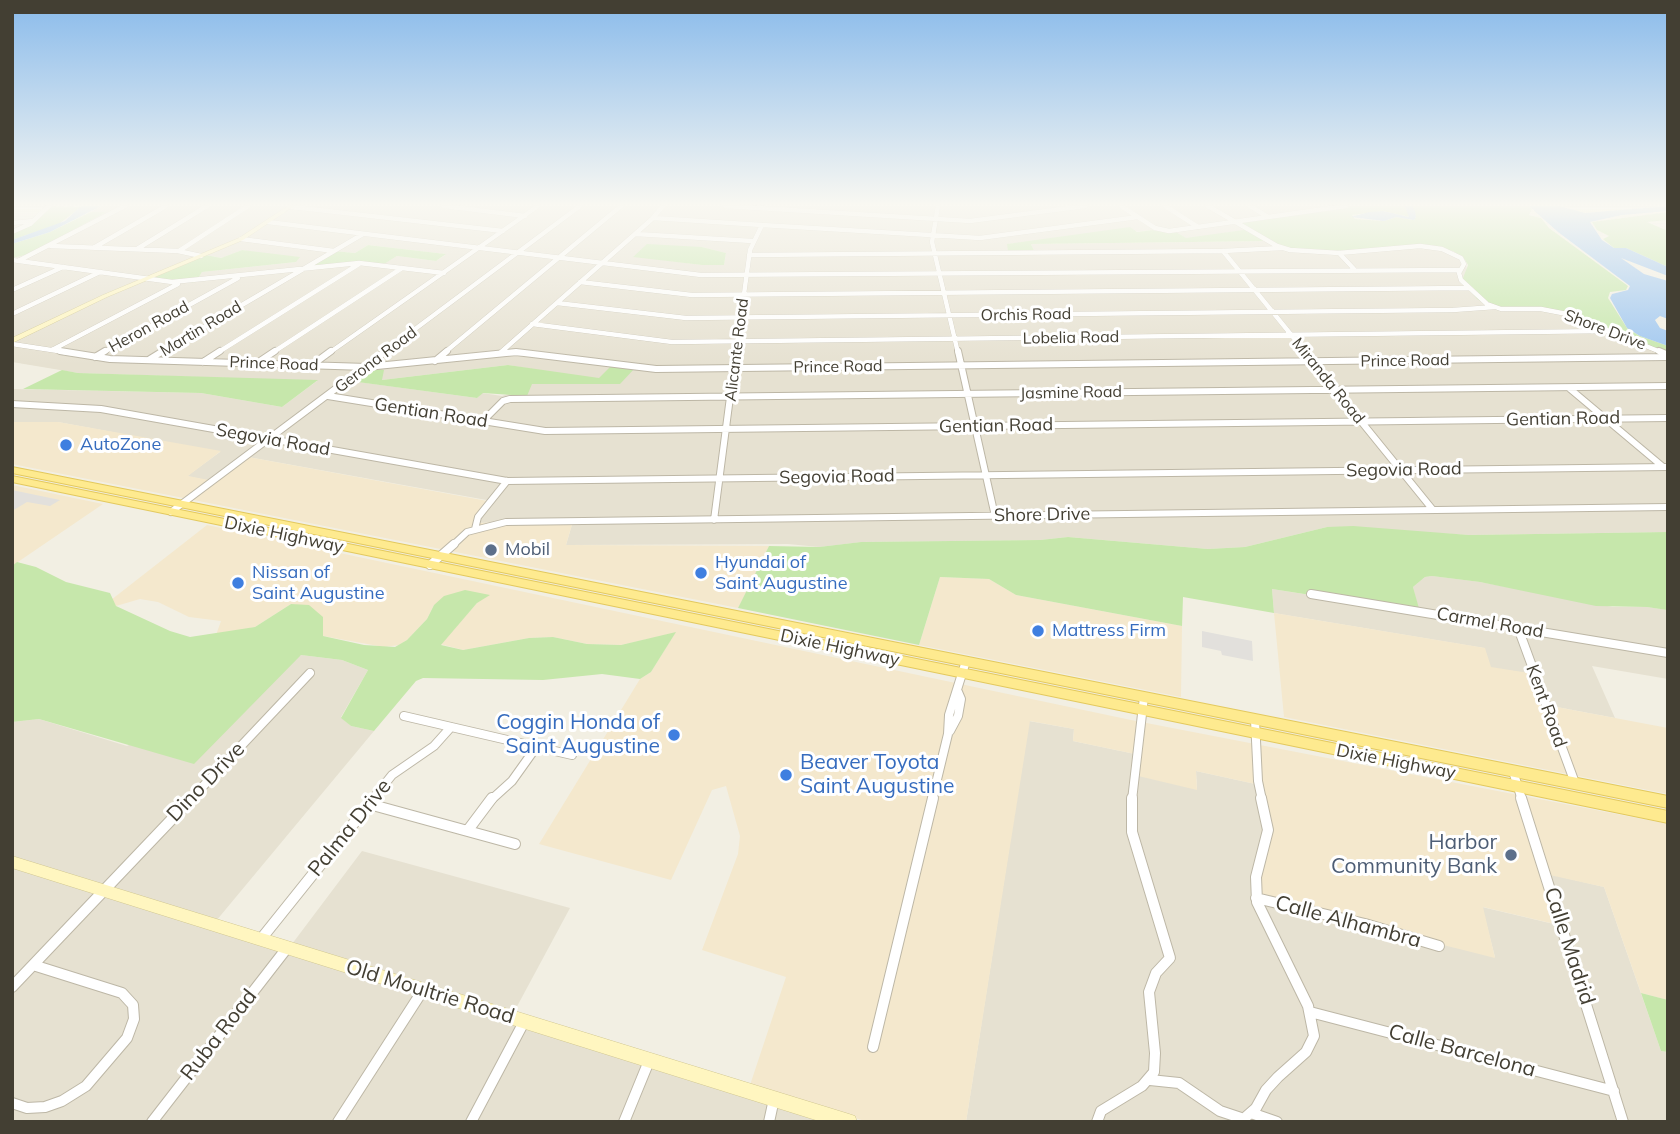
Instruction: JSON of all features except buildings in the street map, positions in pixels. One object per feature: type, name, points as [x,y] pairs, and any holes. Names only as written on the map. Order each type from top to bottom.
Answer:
[{"type":"main road","points":[[12,343],[86,304],[194,259]]},
{"type":"main road","points":[[12,470],[440,555],[646,603]]},
{"type":"main road","name":"Dixie Highway","points":[[12,480],[430,565],[646,603],[1256,726],[1668,817]]},
{"type":"main road","points":[[293,537],[303,529]]},
{"type":"main road","points":[[1256,726],[1513,771],[1668,802]]},
{"type":"main road","name":"Old Moultrie Road","points":[[12,862],[849,1122]]},
{"type":"street","points":[[12,259],[180,283],[359,263],[444,273]]},
{"type":"street","name":"Martin Road","points":[[148,360],[321,259]]},
{"type":"street","points":[[311,366],[464,259]]},
{"type":"street","name":"Gerona Road","points":[[171,512],[512,259]]},
{"type":"street","points":[[435,361],[559,259]]},
{"type":"street","points":[[568,259],[693,274],[1460,270]]},
{"type":"street","points":[[499,353],[607,259]]},
{"type":"street","name":"Alicante Road","points":[[714,520],[749,259]]},
{"type":"street","points":[[935,259],[988,475],[995,516]]},
{"type":"street","name":"Miranda Road","points":[[1229,259],[1433,510]]},
{"type":"street","points":[[1345,259],[1354,269]]},
{"type":"street","points":[[1461,259],[1464,264],[1460,277],[1483,302],[1495,307]]},
{"type":"street","points":[[203,362],[359,263]]},
{"type":"street","points":[[12,290],[64,267]]},
{"type":"street","points":[[257,364],[403,267]]},
{"type":"street","points":[[12,314],[100,272]]},
{"type":"street","name":"Heron Road","points":[[95,358],[240,276]]},
{"type":"street","points":[[580,282],[683,295],[1469,288]]},
{"type":"street","points":[[52,351],[180,283]]},
{"type":"street","name":"Orchis Road","points":[[556,303],[668,317],[1272,312],[1495,307]]},
{"type":"street","name":"Shore Drive","points":[[1495,307],[1559,312],[1668,356]]},
{"type":"street","name":"Lobelia Road","points":[[531,324],[653,341],[738,342],[1611,331]]},
{"type":"street","name":"Prince Road","points":[[12,343],[95,358],[366,368],[527,352],[646,369],[1668,356]]},
{"type":"street","name":"Jasmine Road","points":[[482,422],[503,401],[510,400],[1668,386]]},
{"type":"street","points":[[1568,388],[1666,468]]},
{"type":"street","name":"Gentian Road","points":[[328,396],[545,431],[1668,418]]},
{"type":"street","name":"Segovia Road","points":[[12,404],[94,408],[507,481],[1666,468]]},
{"type":"street","points":[[475,529],[478,517],[507,481]]},
{"type":"street","name":"Shore Drive","points":[[430,565],[458,539],[475,529],[506,523],[1668,507]]},
{"type":"street","name":"Carmel Road","points":[[1311,594],[1668,653]]},
{"type":"street","name":"Kent Road","points":[[1518,628],[1575,784]]},
{"type":"street","points":[[873,1047],[948,734],[958,716],[961,699],[958,692],[964,667]]},
{"type":"street","name":"Dino Drive","points":[[12,987],[310,673]]},
{"type":"street","points":[[1143,704],[1132,799],[1132,832],[1170,958],[1156,973],[1149,992],[1156,1066],[1150,1080]]},
{"type":"street","points":[[404,716],[572,755]]},
{"type":"street","points":[[1245,1118],[1266,1090],[1294,1065],[1313,1040],[1314,1024],[1266,925],[1256,898],[1256,877],[1268,830],[1258,781],[1256,726]]},
{"type":"street","name":"Palma Drive","points":[[260,939],[392,775],[435,746],[451,727]]},
{"type":"street","points":[[468,830],[491,799],[512,781],[537,746]]},
{"type":"street","name":"Calle Madrid","points":[[1513,771],[1623,1122]]},
{"type":"street","points":[[369,804],[514,844]]},
{"type":"street","name":"Calle Alhambra","points":[[1256,898],[1365,924],[1439,946]]},
{"type":"street","name":"Ruba Road","points":[[152,1122],[287,948]]},
{"type":"street","points":[[12,1103],[27,1108],[45,1107],[62,1101],[86,1086],[127,1038],[134,1019],[133,1005],[122,993],[33,965]]},
{"type":"street","points":[[338,1122],[423,990]]},
{"type":"street","name":"Calle Barcelona","points":[[1310,1012],[1614,1091]]},
{"type":"street","points":[[471,1122],[524,1021]]},
{"type":"street","points":[[624,1122],[650,1060]]},
{"type":"street","points":[[1097,1122],[1101,1111],[1150,1080],[1179,1083],[1220,1111],[1245,1118],[1278,1122]]},
{"type":"street","points":[[769,1122],[774,1099]]},
{"type":"shaded area","points":[[12,259],[191,259],[103,295],[12,340]]},
{"type":"shaded area","points":[[282,259],[358,259],[383,264],[392,259],[655,259],[724,265],[725,259],[1464,259],[1467,269],[1554,310],[1668,355],[1668,532],[1469,535],[1327,527],[1245,547],[1208,549],[1068,537],[1040,540],[862,542],[819,547],[788,544],[566,545],[573,521],[474,523],[492,501],[248,457],[214,482],[187,476],[220,452],[58,422],[12,422],[12,389],[201,393],[282,407],[317,381],[78,373],[12,362],[12,343],[88,304],[147,279],[196,282],[202,272],[296,262]],"holes":[[[508,365],[620,384],[532,384],[502,396],[482,393],[477,398],[351,381],[382,380]]]},
{"type":"shaded area","points":[[12,422],[58,422],[221,451],[188,476],[214,481],[248,457],[493,502],[475,523],[573,521],[566,545],[769,546],[738,608],[12,464]]},
{"type":"shaded area","points":[[12,485],[103,504],[12,566]]},
{"type":"shaded area","points":[[12,490],[60,500],[50,506],[27,502],[12,511]]},
{"type":"shaded area","points":[[207,525],[1131,720],[1668,824],[1668,1000],[1641,993],[1604,887],[1545,874],[1559,925],[1483,907],[1495,958],[1260,899],[1259,863],[1270,829],[1260,785],[1196,771],[1197,790],[1134,775],[1135,754],[1073,741],[1074,729],[1030,721],[966,1122],[868,1122],[750,1085],[786,977],[702,950],[738,854],[740,836],[726,786],[712,790],[671,880],[539,844],[640,679],[651,672],[675,633],[621,645],[587,644],[553,637],[529,638],[463,650],[440,644],[477,603],[434,605],[427,619],[407,640],[399,645],[384,647],[323,636],[291,604],[255,627],[216,635],[221,621],[189,617],[158,602],[140,599],[116,606],[111,600]]},
{"type":"shaded area","points":[[940,577],[989,579],[1016,595],[1182,626],[1181,697],[919,645]]},
{"type":"shaded area","points":[[1425,577],[1480,582],[1613,607],[1668,610],[1668,679],[1592,666],[1615,718],[1546,705],[1490,667],[1484,648],[1274,613],[1272,589],[1419,612],[1413,587]]},
{"type":"shaded area","points":[[1274,613],[1485,648],[1491,667],[1535,674],[1546,705],[1668,728],[1668,794],[1284,717]]},
{"type":"shaded area","points":[[1202,631],[1252,641],[1253,661],[1222,655],[1221,651],[1202,647]]},
{"type":"shaded area","points":[[301,655],[342,660],[368,670],[341,717],[351,726],[374,731],[216,921],[12,858],[12,722],[39,719],[127,746]]},
{"type":"shaded area","points":[[1029,721],[1074,729],[1073,741],[1135,754],[1197,789],[1196,771],[1260,785],[1495,957],[1482,907],[1558,925],[1545,873],[1604,887],[1661,1051],[1668,1052],[1668,1122],[966,1122]]},
{"type":"shaded area","points":[[362,851],[570,908],[514,1012],[292,944]]},
{"type":"shaded area","points":[[12,867],[829,1122],[12,1122]]},
{"type":"green space","points":[[196,259],[298,259],[296,262],[202,272],[196,282],[147,279]]},
{"type":"green space","points":[[321,259],[392,259],[384,264],[303,270]]},
{"type":"green space","points":[[650,259],[725,259],[724,265]]},
{"type":"green space","points":[[1591,259],[1628,286],[1626,290],[1610,292],[1608,298],[1627,328],[1668,346],[1668,355],[1568,313],[1485,304],[1464,284],[1463,278],[1468,265],[1465,260]]},
{"type":"green space","points":[[1650,259],[1668,259],[1668,267]]},
{"type":"green space","points":[[613,364],[635,368],[620,384],[532,384],[527,396],[483,393],[477,398],[350,381],[366,367],[384,370],[382,380],[508,365],[599,378]]},
{"type":"green space","points":[[62,370],[78,373],[318,380],[282,407],[201,393],[23,389]]},
{"type":"green space","points":[[1353,526],[1469,535],[1668,532],[1667,610],[1596,606],[1480,582],[1432,576],[1425,577],[1413,587],[1420,612],[1272,589],[1274,613],[1183,597],[1182,626],[1016,595],[989,579],[940,577],[919,645],[738,608],[769,546],[819,547],[861,542],[1040,540],[1068,537],[1208,549],[1245,547],[1327,527]]},
{"type":"green space","points":[[17,562],[36,567],[66,582],[110,593],[116,606],[170,631],[190,637],[255,627],[291,604],[309,605],[323,617],[323,636],[364,645],[395,647],[407,640],[444,596],[465,590],[490,595],[477,603],[441,645],[463,650],[529,638],[553,637],[587,644],[621,645],[676,632],[651,672],[640,679],[602,674],[543,680],[423,678],[416,681],[374,731],[351,726],[341,718],[368,670],[342,660],[301,655],[194,764],[39,719],[12,722],[12,566]]},
{"type":"green space","points":[[1641,993],[1668,1000],[1668,1052],[1661,1051]]},
{"type":"water","points":[[1594,259],[1622,259],[1644,274],[1668,281],[1668,319],[1660,316],[1655,320],[1660,328],[1668,331],[1668,346],[1627,328],[1610,298],[1612,294],[1628,290],[1630,286]]},
{"type":"water","points":[[1623,259],[1650,259],[1668,267],[1668,276]]},
{"type":"place","name":"AutoZone","points":[[66,445]]},
{"type":"place","name":"Mobil","points":[[491,550]]},
{"type":"place","name":"Hyundai of Saint Augustine","points":[[701,573]]},
{"type":"place","name":"Nissan of Saint Augustine","points":[[238,583]]},
{"type":"place","name":"Mattress Firm","points":[[1038,631]]},
{"type":"place","name":"Coggin Honda of Saint Augustine","points":[[674,735]]},
{"type":"place","name":"Beaver Toyota Saint Augustine","points":[[786,775]]},
{"type":"place","name":"Harbor Community Bank","points":[[1511,855]]}]
